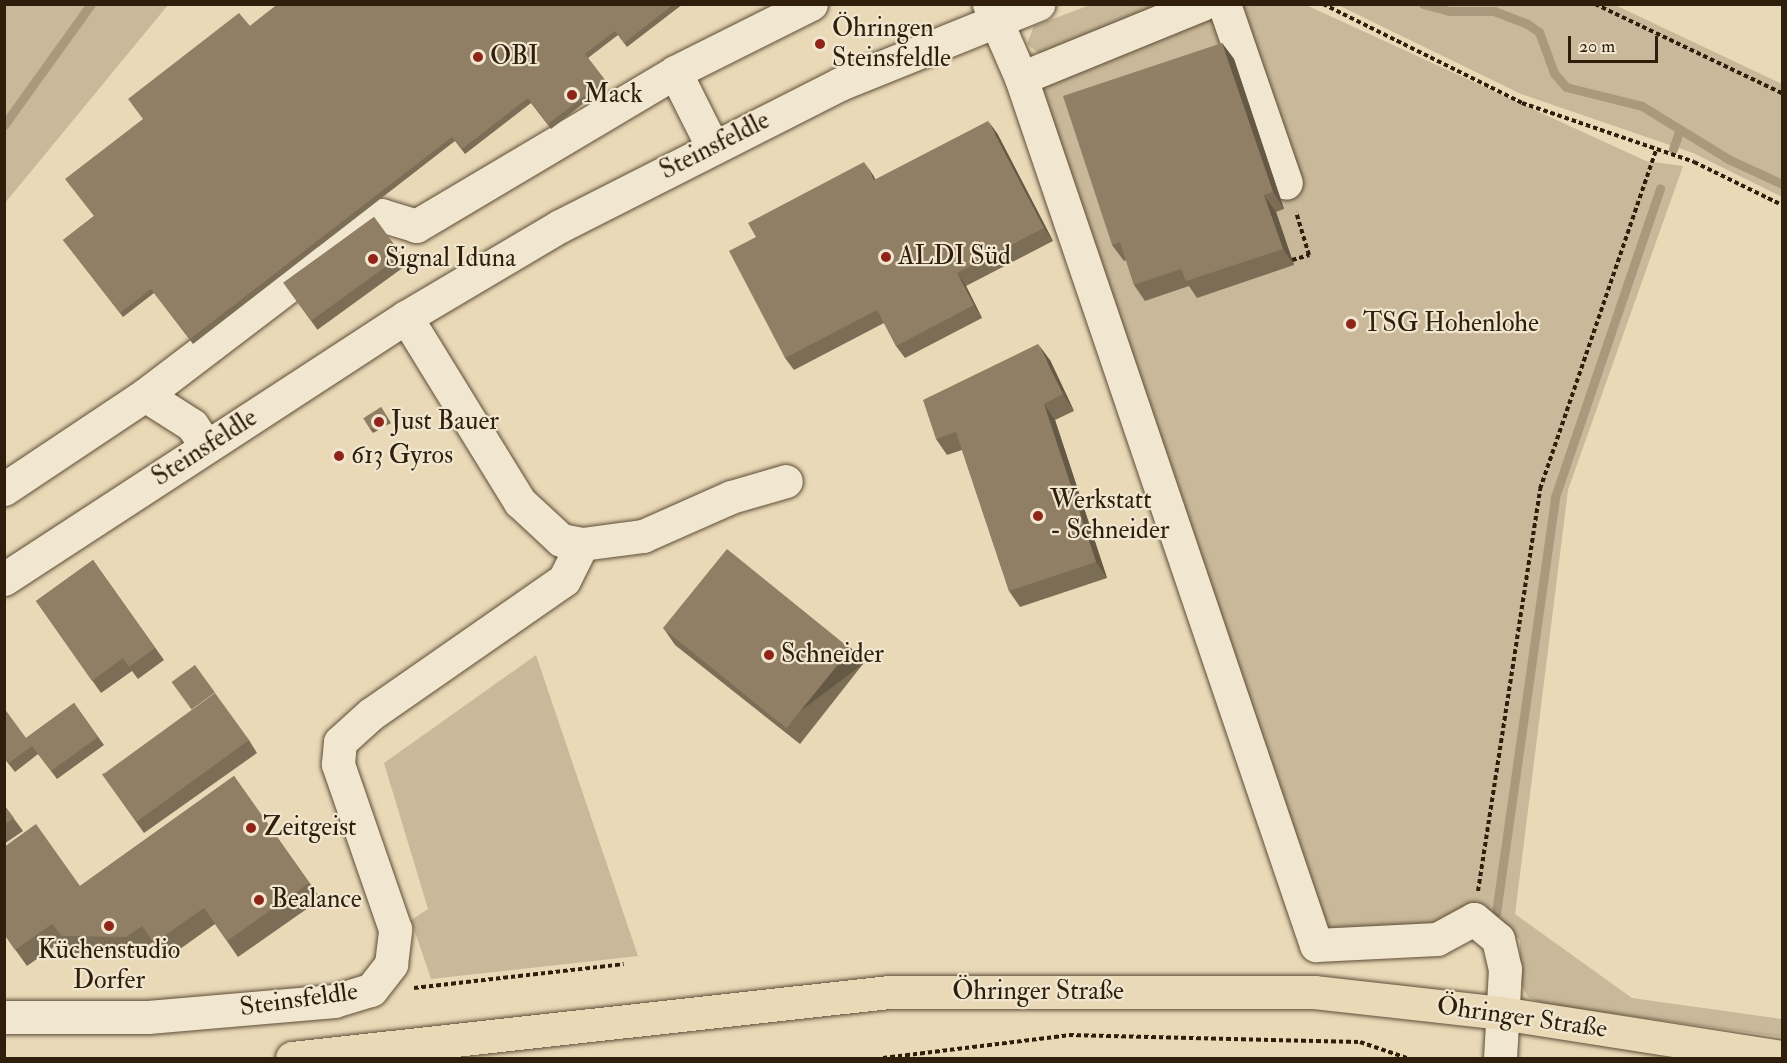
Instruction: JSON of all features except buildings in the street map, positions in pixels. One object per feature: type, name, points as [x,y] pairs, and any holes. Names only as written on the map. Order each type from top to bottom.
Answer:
[{"type":"main road","name":"Öhringer Straße","points":[[292,1059],[890,992],[1314,992],[1501,1013],[1782,1057]]},
{"type":"street","points":[[4,489],[145,395],[381,214],[416,226],[675,72],[812,4]]},
{"type":"street","name":"Steinsfeldle","points":[[4,579],[406,317],[560,226],[712,146],[993,12],[1038,4]]},
{"type":"street","points":[[1021,78],[1202,4]]},
{"type":"street","points":[[1224,4],[1286,183]]},
{"type":"street","points":[[993,12],[1021,78],[1316,945],[1437,939],[1474,919],[1498,939],[1505,969],[1500,1059]]},
{"type":"street","points":[[675,72],[712,146]]},
{"type":"street","points":[[406,317],[519,502],[561,540],[582,544],[643,536],[731,497],[786,481]]},
{"type":"street","points":[[145,395],[192,425],[206,446]]},
{"type":"street","name":"Steinsfeldle","points":[[4,1017],[148,1017],[334,1001],[370,990],[391,964],[395,929],[338,764],[340,742],[371,714],[564,580],[582,544]]},
{"type":"path","points":[[1323,4],[1522,103],[1694,162],[1782,205]]},
{"type":"path","points":[[1595,4],[1782,93]]},
{"type":"path","points":[[1474,919],[1540,489],[1656,150]]},
{"type":"path","points":[[1286,183],[1309,255],[1292,260]]},
{"type":"path","points":[[370,990],[525,978],[624,964]]},
{"type":"path","points":[[883,1059],[1069,1035],[1360,1042],[1407,1059]]},
{"type":"shaded area","points":[[4,5],[168,5],[5,203]]},
{"type":"shaded area","points":[[1090,5],[1169,5],[1042,56],[1027,44],[1034,26]]},
{"type":"shaded area","name":"TSG Hohenlohe","points":[[1216,5],[1306,5],[1646,161],[1683,166],[1568,490],[1515,914],[1632,998],[1782,1019],[1782,1037],[1543,1004],[1528,997],[1520,982],[1520,940],[1496,920],[1432,934],[1319,937],[1031,81]]},
{"type":"shaded area","points":[[1338,5],[1615,5],[1782,84],[1782,197],[1693,153],[1521,94]]},
{"type":"shaded area","points":[[536,655],[638,956],[431,979],[411,920],[428,909],[384,763]]},
{"type":"waterway","points":[[4,125],[91,4]]},
{"type":"waterway","points":[[1423,4],[1449,11],[1494,11],[1526,23],[1539,32],[1554,73],[1566,87],[1642,106],[1728,159],[1782,184]]},
{"type":"waterway","points":[[1673,149],[1680,129]]},
{"type":"waterway","points":[[1496,913],[1555,497],[1660,188]]},
{"type":"place","name":"Öhringen Steinsfeldle","points":[[820,44]]},
{"type":"place","name":"OBI","points":[[478,57]]},
{"type":"place","name":"Mack","points":[[572,95]]},
{"type":"place","name":"ALDI Süd","points":[[886,257]]},
{"type":"place","name":"Signal Iduna","points":[[373,259]]},
{"type":"place","name":"TSG Hohenlohe","points":[[1351,324]]},
{"type":"place","name":"Just Bauer","points":[[379,422]]},
{"type":"place","name":"613 Gyros","points":[[339,456]]},
{"type":"place","name":"Werkstatt - Schneider","points":[[1038,516]]},
{"type":"place","name":"Schneider","points":[[769,655]]},
{"type":"place","name":"Zeitgeist","points":[[251,828]]},
{"type":"place","name":"Bealance","points":[[259,900]]},
{"type":"place","name":"Küchenstudio Dorfer","points":[[109,926]]}]
